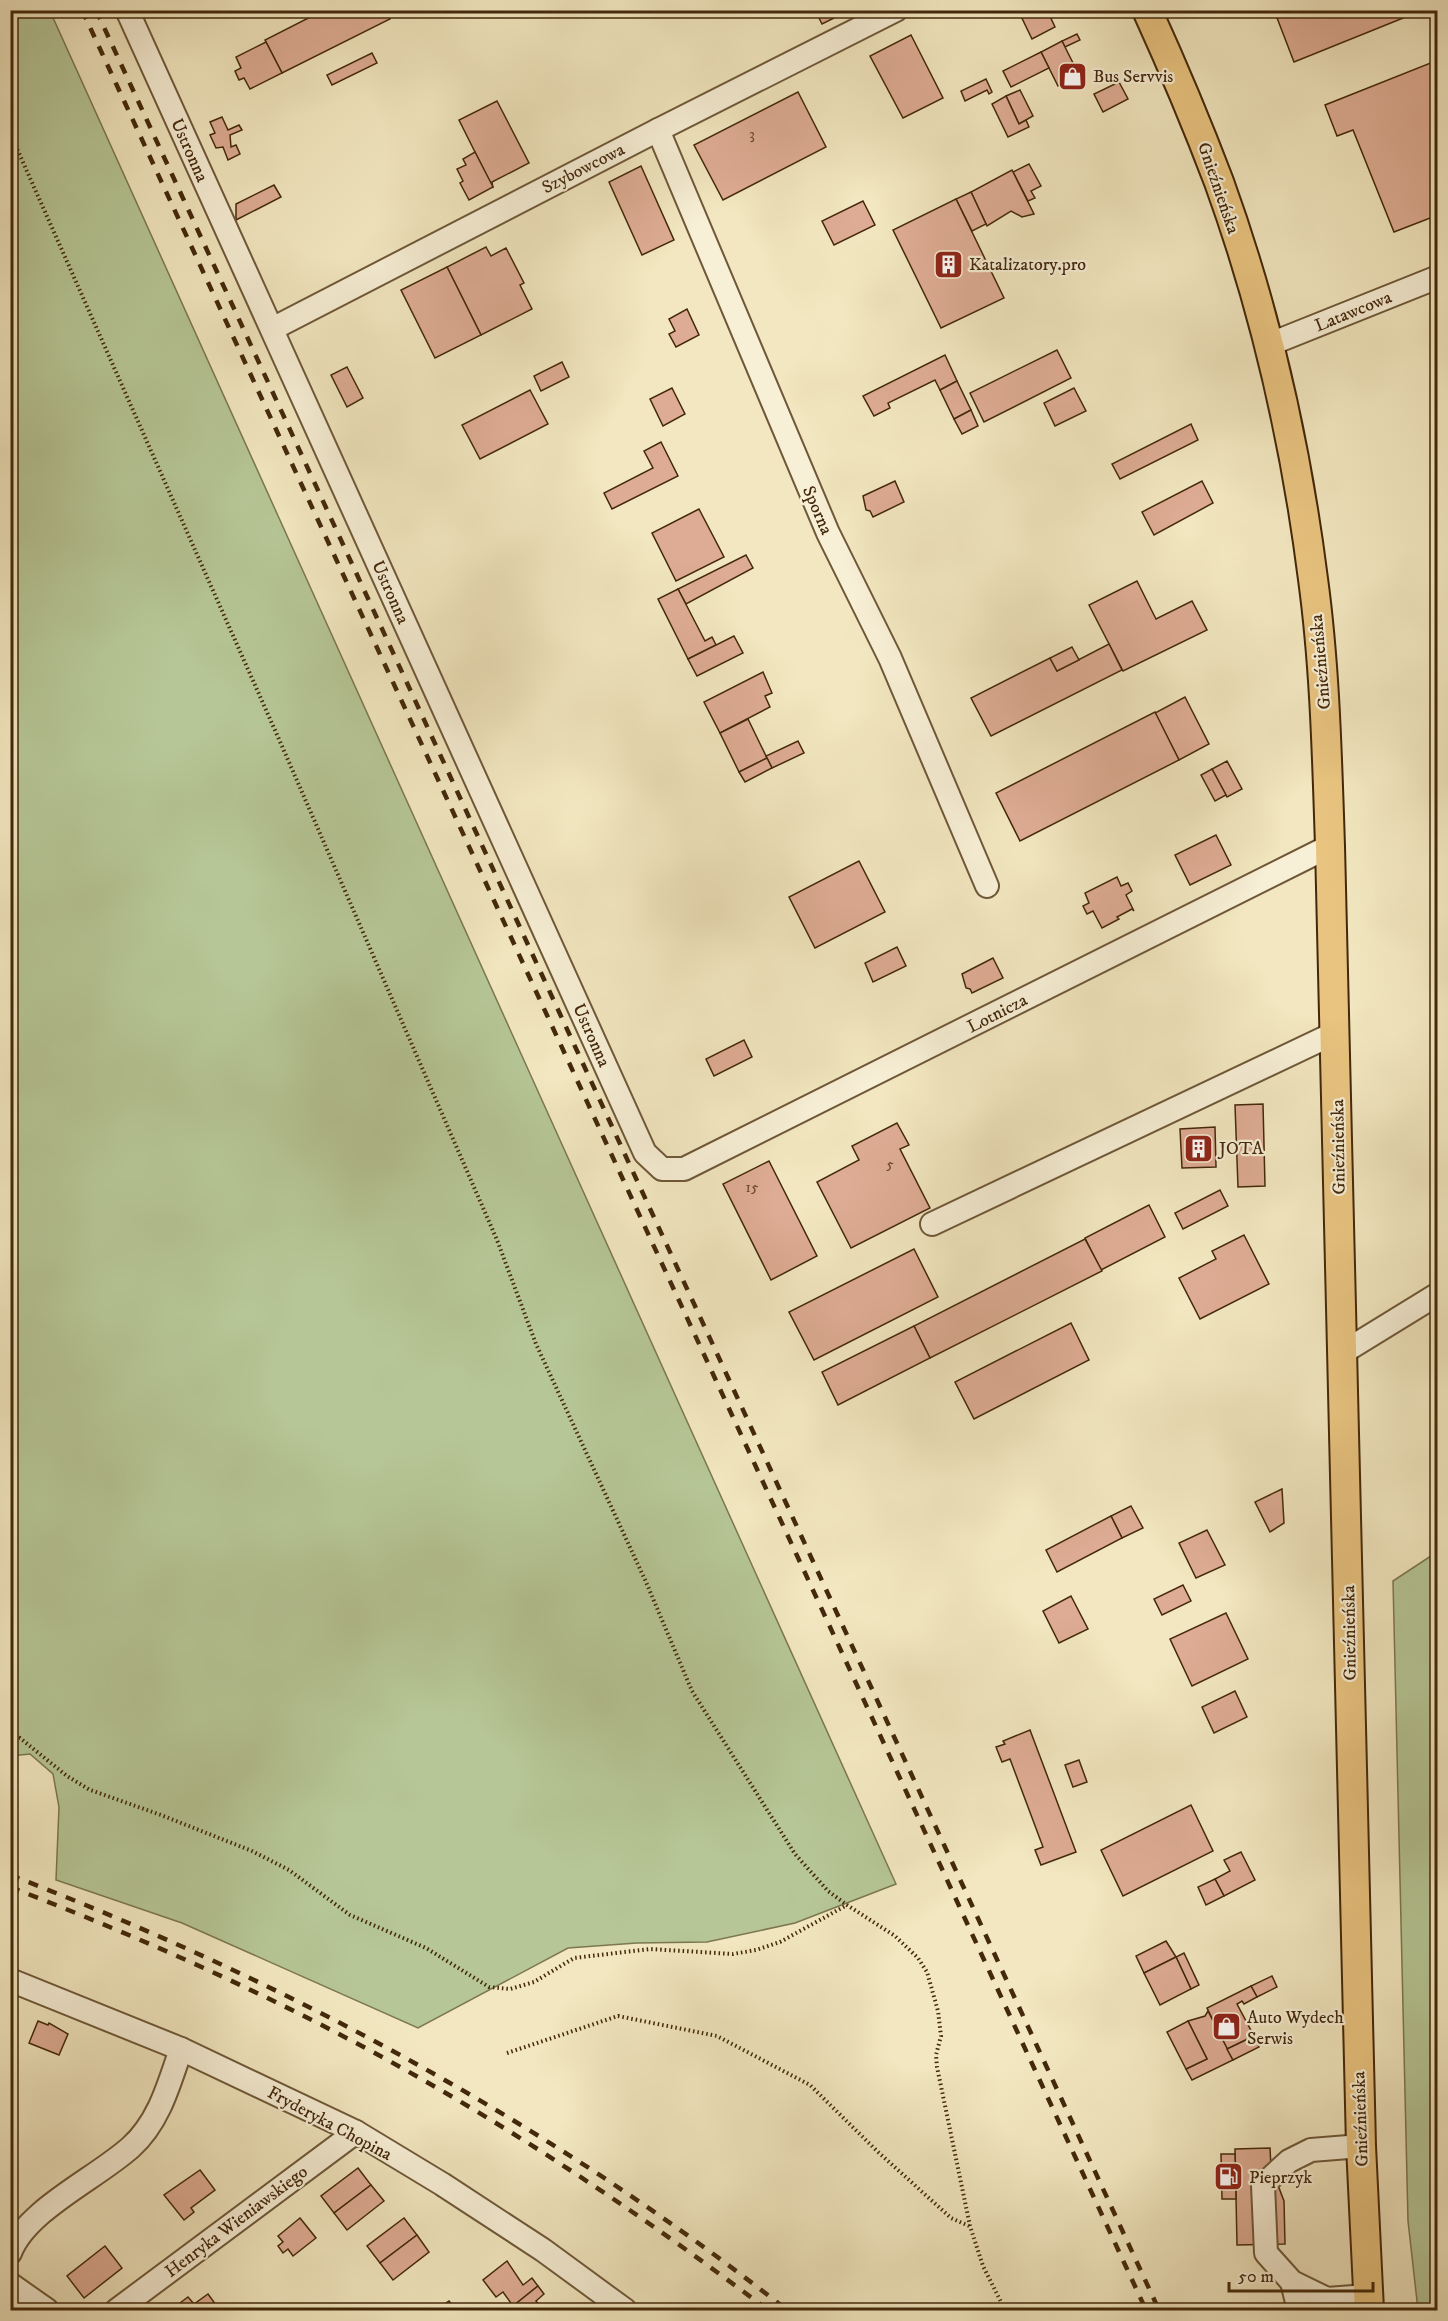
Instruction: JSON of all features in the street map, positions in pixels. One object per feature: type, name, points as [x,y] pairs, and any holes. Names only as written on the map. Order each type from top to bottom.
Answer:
[{"type":"main road","name":"Gnieźnieńska","points":[[1147,10],[1186,96],[1220,184],[1268,345],[1287,424],[1313,579],[1326,737],[1330,846],[1360,2146],[1368,2303]]},
{"type":"street","name":"Ustronna","points":[[127,10],[645,1153],[662,1169]]},
{"type":"street","name":"Szybowcowa","points":[[272,329],[896,10]]},
{"type":"street","name":"Sporna","points":[[658,130],[828,533],[890,658],[987,886]]},
{"type":"street","name":"Latawcowa","points":[[1268,345],[1437,277]]},
{"type":"street","name":"Lotnicza","points":[[662,1169],[684,1169],[1330,846]]},
{"type":"street","points":[[932,1224],[1335,1033]]},
{"type":"street","points":[[1342,1353],[1437,1294]]},
{"type":"street","name":"Fryderyka Chopina","points":[[10,1980],[181,2049],[356,2132],[442,2184],[543,2250],[624,2310]]},
{"type":"street","points":[[10,2253],[28,2224],[132,2147],[144,2132],[166,2095],[181,2049]]},
{"type":"street","name":"Henryka Wieniawskiego","points":[[117,2310],[356,2132]]},
{"type":"street","points":[[1360,2146],[1311,2150],[1288,2161],[1263,2185],[1266,2253],[1292,2283],[1327,2299],[1368,2303]]},
{"type":"street","points":[[1292,2283],[1299,2310]]},
{"type":"street","points":[[10,2284],[46,2310]]},
{"type":"path","points":[[10,133],[297,780],[497,1240],[536,1344],[646,1582],[692,1690],[795,1854],[828,1891],[895,1936],[918,1958],[927,1972],[938,2011],[941,2036],[936,2055],[937,2067],[970,2226],[983,2266],[1005,2310]]},
{"type":"path","points":[[10,1736],[20,1738],[68,1776],[90,1790],[252,1851],[289,1870],[350,1915],[426,1948],[489,1987],[510,1989],[534,1982],[574,1958],[650,1949],[733,1954],[756,1950],[780,1942],[847,1905]]},
{"type":"path","points":[[507,2053],[618,2016],[717,2036],[810,2085],[877,2151],[951,2218],[970,2226]]},
{"type":"green space","points":[[50,10],[896,1884],[795,1923],[707,1942],[637,1943],[568,1948],[418,2028],[182,1923],[56,1880],[59,1807],[53,1774],[30,1754],[10,1756],[10,11]]},
{"type":"green space","points":[[1437,1552],[1438,2310],[1418,2310],[1408,2221],[1393,1581]]},
{"type":"building","points":[[324,10],[386,10],[390,19],[282,73],[265,40]]},
{"type":"building","points":[[815,10],[850,10],[822,24]]},
{"type":"building","points":[[1018,10],[1047,10],[1055,27],[1032,39]]},
{"type":"building","points":[[1274,10],[1423,10],[1294,62]]},
{"type":"building","points":[[1077,34],[1080,40],[1065,47],[1062,41]]},
{"type":"building","points":[[911,35],[943,98],[903,118],[870,56]]},
{"type":"building","points":[[1062,41],[1079,75],[1058,86],[1041,52]]},
{"type":"building","points":[[266,42],[282,73],[250,89],[244,78],[239,80],[235,71],[241,68],[236,57]]},
{"type":"building","points":[[1041,52],[1049,68],[1011,87],[1003,71]]},
{"type":"building","points":[[372,53],[377,63],[332,85],[327,75]]},
{"type":"building","points":[[1438,60],[1438,215],[1394,232],[1353,130],[1337,136],[1325,105]]},
{"type":"building","points":[[986,79],[992,92],[989,94],[987,90],[965,101],[961,91]]},
{"type":"building","points":[[1119,82],[1128,99],[1103,112],[1094,94]]},
{"type":"building","points":[[1020,90],[1033,116],[1019,124],[1006,96]]},
{"type":"building","points":[[798,92],[826,147],[723,200],[694,145]]},
{"type":"building","points":[[1006,96],[1019,124],[1026,120],[1029,127],[1008,137],[992,104]]},
{"type":"building","points":[[497,101],[529,163],[492,182],[493,188],[459,120]]},
{"type":"building","points":[[222,117],[228,130],[239,125],[242,130],[230,135],[231,147],[236,145],[240,154],[228,160],[223,147],[216,148],[210,135],[215,133],[210,122]]},
{"type":"building","points":[[475,152],[493,187],[469,200],[460,183],[463,181],[457,169],[466,165],[463,159]]},
{"type":"building","points":[[1029,164],[1041,186],[1031,191],[1035,198],[1028,201],[1013,172]]},
{"type":"building","points":[[641,166],[674,240],[642,255],[609,182]]},
{"type":"building","points":[[1012,170],[1034,214],[1022,217],[1011,211],[987,226],[971,192]]},
{"type":"building","points":[[274,185],[281,197],[236,220],[236,204]]},
{"type":"building","points":[[971,192],[986,224],[972,231],[956,199]]},
{"type":"building","name":"Katalizatory.pro","points":[[956,199],[1004,298],[941,328],[893,230]]},
{"type":"building","points":[[863,201],[875,225],[834,245],[822,221]]},
{"type":"building","points":[[486,247],[491,256],[506,248],[524,283],[520,285],[532,309],[481,335],[447,267]]},
{"type":"building","points":[[447,267],[481,335],[435,358],[401,290]]},
{"type":"building","points":[[687,309],[699,335],[676,347],[669,334],[675,331],[669,319]]},
{"type":"building","points":[[1057,350],[1071,378],[984,422],[970,393]]},
{"type":"building","points":[[945,355],[957,381],[940,390],[935,380],[888,403],[890,408],[874,416],[863,396]]},
{"type":"building","points":[[562,362],[569,377],[541,391],[534,376]]},
{"type":"building","points":[[347,367],[363,398],[347,407],[331,375]]},
{"type":"building","points":[[957,381],[971,410],[954,419],[940,390]]},
{"type":"building","points":[[672,388],[685,414],[663,426],[650,399]]},
{"type":"building","points":[[1074,388],[1086,411],[1055,426],[1044,403]]},
{"type":"building","points":[[530,390],[548,424],[480,459],[462,425]]},
{"type":"building","points":[[971,410],[978,426],[962,434],[954,419]]},
{"type":"building","points":[[1191,424],[1198,440],[1120,479],[1112,464]]},
{"type":"building","points":[[661,442],[678,476],[612,509],[604,493],[653,468],[644,451]]},
{"type":"building","points":[[895,481],[904,502],[873,517],[870,511],[866,510],[863,496]]},
{"type":"building","points":[[1202,481],[1213,503],[1154,535],[1142,512]]},
{"type":"building","points":[[699,509],[724,557],[676,581],[652,533]]},
{"type":"building","points":[[746,555],[753,568],[686,604],[678,589]]},
{"type":"building","points":[[1137,581],[1156,619],[1192,601],[1207,630],[1123,671],[1089,605]]},
{"type":"building","points":[[678,589],[705,641],[712,637],[716,645],[688,659],[658,599]]},
{"type":"building","points":[[734,636],[743,653],[697,676],[688,659]]},
{"type":"building","points":[[1109,644],[1122,670],[991,736],[971,698],[1050,658],[1057,671]]},
{"type":"building","points":[[1072,647],[1079,660],[1057,671],[1050,658]]},
{"type":"building","points":[[763,672],[772,693],[765,696],[770,707],[720,733],[704,702]]},
{"type":"building","points":[[1185,697],[1209,744],[1179,760],[1155,713]]},
{"type":"building","points":[[1155,712],[1179,760],[1020,841],[996,793]]},
{"type":"building","points":[[748,719],[767,758],[739,772],[720,733]]},
{"type":"building","points":[[798,741],[804,753],[772,768],[766,756]]},
{"type":"building","points":[[767,758],[772,768],[745,782],[739,772]]},
{"type":"building","points":[[1227,761],[1242,789],[1227,797],[1212,769]]},
{"type":"building","points":[[1212,769],[1226,795],[1215,801],[1201,775]]},
{"type":"building","points":[[1216,835],[1231,865],[1190,885],[1175,855]]},
{"type":"building","points":[[859,861],[885,912],[815,948],[789,897]]},
{"type":"building","points":[[1117,877],[1121,886],[1128,883],[1132,891],[1126,895],[1134,911],[1132,909],[1102,928],[1093,911],[1087,914],[1083,906],[1089,903],[1085,893]]},
{"type":"building","points":[[897,947],[906,966],[873,982],[865,963]]},
{"type":"building","points":[[993,958],[1003,978],[972,993],[966,988],[962,974]]},
{"type":"building","points":[[744,1040],[752,1057],[714,1076],[706,1059]]},
{"type":"building","points":[[1263,1104],[1265,1186],[1238,1187],[1235,1105]]},
{"type":"building","points":[[897,1123],[909,1145],[900,1149],[930,1208],[851,1248],[817,1182],[859,1160],[852,1146]]},
{"type":"building","name":"JOTA","points":[[1215,1127],[1216,1167],[1182,1168],[1180,1129]]},
{"type":"building","points":[[769,1161],[817,1256],[771,1280],[723,1184]]},
{"type":"building","points":[[1220,1190],[1228,1206],[1183,1229],[1175,1213]]},
{"type":"building","points":[[1149,1205],[1165,1237],[1101,1270],[1085,1238]]},
{"type":"building","points":[[1244,1235],[1269,1284],[1200,1319],[1179,1278],[1216,1259],[1212,1251]]},
{"type":"building","points":[[1085,1239],[1102,1271],[930,1358],[914,1326]]},
{"type":"building","points":[[914,1249],[938,1297],[814,1360],[789,1312]]},
{"type":"building","points":[[1071,1323],[1089,1360],[974,1419],[955,1382]]},
{"type":"building","points":[[914,1326],[930,1358],[838,1405],[822,1372]]},
{"type":"building","points":[[1282,1489],[1284,1523],[1270,1532],[1255,1502]]},
{"type":"building","points":[[1131,1506],[1143,1528],[1122,1538],[1111,1516]]},
{"type":"building","points":[[1111,1516],[1122,1538],[1057,1572],[1046,1550]]},
{"type":"building","points":[[1207,1530],[1225,1565],[1196,1578],[1179,1543]]},
{"type":"building","points":[[1183,1585],[1191,1601],[1162,1615],[1154,1599]]},
{"type":"building","points":[[1071,1596],[1088,1629],[1059,1643],[1043,1611]]},
{"type":"building","points":[[1226,1613],[1248,1659],[1192,1686],[1170,1639]]},
{"type":"building","points":[[1235,1691],[1247,1717],[1214,1733],[1202,1707]]},
{"type":"building","points":[[1030,1730],[1076,1852],[1041,1865],[1035,1850],[1043,1847],[1010,1759],[1002,1762],[996,1747],[1005,1744],[1003,1741]]},
{"type":"building","points":[[1079,1760],[1087,1782],[1073,1787],[1065,1765]]},
{"type":"building","points":[[1191,1805],[1213,1851],[1123,1896],[1101,1850]]},
{"type":"building","points":[[1241,1852],[1255,1880],[1224,1896],[1215,1879],[1230,1871],[1224,1860]]},
{"type":"building","points":[[1215,1879],[1224,1896],[1206,1905],[1198,1887]]},
{"type":"building","points":[[1166,1941],[1176,1957],[1144,1973],[1136,1956]]},
{"type":"building","points":[[1184,1953],[1199,1985],[1191,1989],[1176,1957]]},
{"type":"building","points":[[1176,1957],[1191,1989],[1160,2005],[1144,1973]]},
{"type":"building","points":[[1272,1976],[1277,1987],[1257,1997],[1251,1986]]},
{"type":"building","points":[[1251,1986],[1257,1997],[1244,2004],[1242,2001],[1237,2004],[1254,2036],[1227,2049],[1207,2008]]},
{"type":"building","points":[[1208,2011],[1233,2060],[1192,2080],[1186,2069],[1207,2059],[1188,2021],[1205,2016]]},
{"type":"building","points":[[38,2021],[48,2025],[49,2023],[68,2034],[59,2055],[29,2043]]},
{"type":"building","points":[[1188,2021],[1207,2059],[1186,2069],[1167,2032]]},
{"type":"building","points":[[1254,2036],[1259,2047],[1233,2060],[1227,2049]]},
{"type":"building","points":[[1270,2148],[1271,2167],[1284,2201],[1285,2244],[1237,2245],[1235,2149]]},
{"type":"building","name":"Pieprzyk","points":[[1221,2154],[1235,2154],[1236,2199],[1222,2199]]},
{"type":"building","points":[[358,2168],[371,2185],[334,2213],[321,2196]]},
{"type":"building","points":[[200,2170],[215,2190],[191,2208],[194,2212],[184,2220],[164,2195]]},
{"type":"building","points":[[371,2185],[384,2201],[347,2230],[334,2213]]},
{"type":"building","points":[[300,2218],[316,2238],[293,2256],[288,2249],[283,2253],[278,2246],[283,2242],[278,2236]]},
{"type":"building","points":[[404,2218],[417,2235],[380,2263],[367,2246]]},
{"type":"building","points":[[417,2235],[429,2252],[393,2280],[380,2263]]},
{"type":"building","points":[[105,2246],[122,2268],[84,2298],[67,2276]]},
{"type":"building","points":[[507,2261],[523,2285],[532,2278],[538,2286],[513,2306],[503,2292],[496,2297],[483,2280]]},
{"type":"building","points":[[538,2286],[544,2294],[536,2301],[544,2310],[517,2310],[513,2306]]},
{"type":"building","points":[[208,2294],[219,2309],[177,2310],[176,2306],[188,2297],[194,2304]]},
{"type":"building","points":[[449,2301],[456,2310],[436,2310]]},
{"type":"railway","points":[[82,10],[1146,2310]]},
{"type":"railway","points":[[96,10],[1159,2310]]},
{"type":"railway","points":[[10,1875],[216,1962],[415,2063],[511,2119],[606,2179],[698,2243],[787,2310]]},
{"type":"railway","points":[[10,1887],[221,1976],[375,2053],[469,2107],[600,2190],[768,2310]]},
{"type":"place","name":"Bus Servvis","points":[[1072,76]]},
{"type":"place","name":"Katalizatory.pro","points":[[948,264]]},
{"type":"place","name":"JOTA","points":[[1198,1148]]},
{"type":"place","name":"Auto Wydech Serwis","points":[[1226,2027]]},
{"type":"place","name":"Pieprzyk","points":[[1228,2177]]}]
